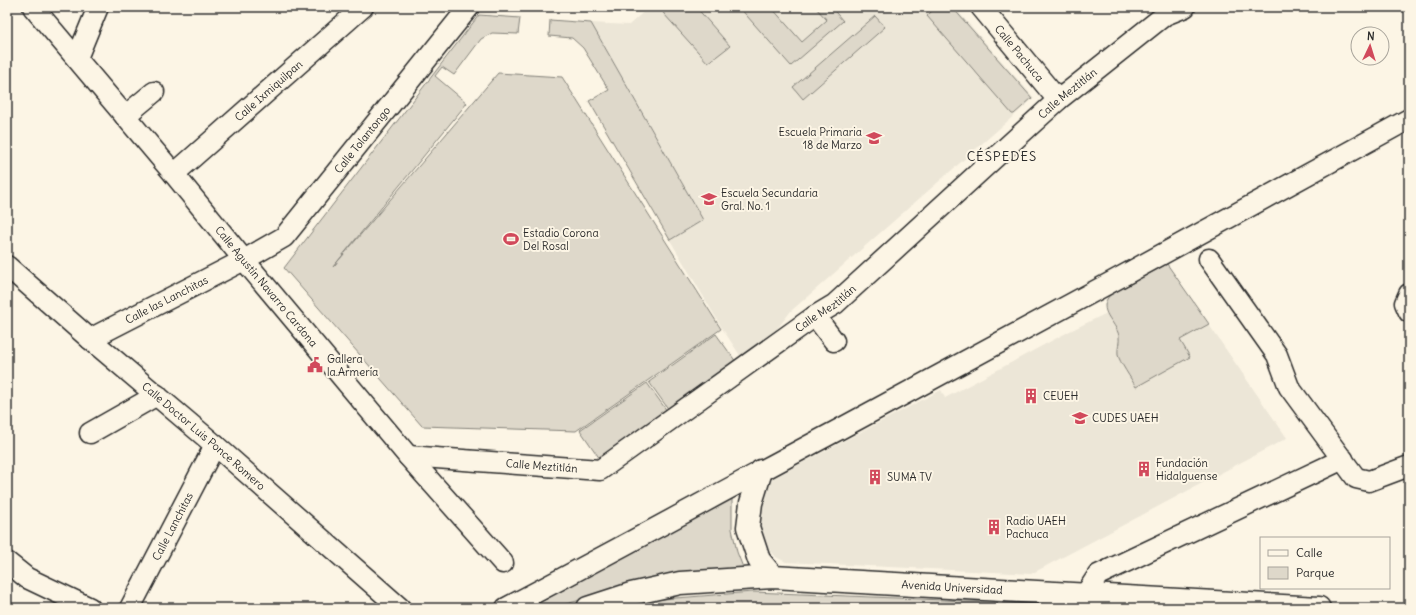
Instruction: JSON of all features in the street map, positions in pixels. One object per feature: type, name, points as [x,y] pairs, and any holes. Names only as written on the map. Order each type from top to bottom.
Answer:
[{"type":"main road","points":[[761,471],[751,503],[748,527],[759,560],[773,577]]},
{"type":"main road","name":"Avenida Universidad","points":[[588,608],[631,601],[680,583],[773,577],[1084,594],[1255,607],[1319,608]]},
{"type":"street","name":"Calle Agustín Navarro Cardona","points":[[33,7],[408,456],[503,563]]},
{"type":"street","points":[[77,58],[98,7]]},
{"type":"street","name":"Calle Ixmiquilpan","points":[[174,174],[363,7]]},
{"type":"street","name":"Calle Tolantongo","points":[[244,260],[284,237],[469,7]]},
{"type":"street","name":"Calle Pachuca","points":[[981,7],[1058,100]]},
{"type":"street","name":"Calle Meztitlán","points":[[408,456],[600,470],[815,316],[835,304],[1058,100],[1162,11],[1185,7]]},
{"type":"street","points":[[125,116],[154,92]]},
{"type":"street","points":[[506,608],[637,539],[1202,234],[1409,119]]},
{"type":"street","points":[[1209,259],[1278,355],[1289,387],[1356,478],[1369,481],[1409,466]]},
{"type":"street","name":"Calle las Lanchitas","points":[[90,339],[244,260]]},
{"type":"street","name":"Calle Doctor Luis Ponce Romero","points":[[7,266],[90,339],[216,445],[400,608]]},
{"type":"street","points":[[1409,294],[1404,303],[1409,312]]},
{"type":"street","points":[[815,316],[834,341]]},
{"type":"street","points":[[90,434],[158,395]]},
{"type":"street","name":"Calle Lanchitas","points":[[130,608],[216,445]]},
{"type":"street","points":[[1084,594],[1098,575],[1343,459]]},
{"type":"street","points":[[7,562],[27,578],[90,608]]},
{"type":"shaded area","points":[[649,7],[954,7],[1034,98],[791,311],[769,339],[741,357],[670,240],[703,220],[591,23],[629,25]]},
{"type":"shaded area","name":"CUDES UAEH","points":[[1167,264],[1287,438],[1031,574],[786,562],[776,557],[768,548],[762,538],[758,526],[758,514],[768,481],[941,390],[945,398],[1070,331],[1107,313],[1104,304],[1110,295]]},
{"type":"green space","points":[[668,7],[696,7],[730,46],[708,63],[664,14],[663,11]]},
{"type":"green space","points":[[739,7],[771,7],[802,42],[827,20],[815,7],[831,7],[843,21],[791,66]]},
{"type":"green space","points":[[936,7],[939,9],[942,7],[952,7],[1032,98],[1014,114],[1012,114],[927,16]]},
{"type":"green space","name":"Estadio Corona Del Rosal","points":[[479,15],[520,18],[518,34],[492,33],[481,39],[454,75],[442,67],[435,76],[467,103],[333,267],[498,73],[562,77],[721,329],[576,431],[422,426],[284,268]]},
{"type":"green space","points":[[875,16],[885,27],[803,99],[793,87]]},
{"type":"green space","points":[[550,20],[591,23],[703,220],[670,240],[589,101],[609,90],[583,48],[572,38],[549,36]]},
{"type":"green space","points":[[1167,264],[1209,324],[1180,340],[1190,357],[1136,387],[1119,358],[1119,336],[1106,311],[1106,301],[1110,295]]},
{"type":"green space","points":[[716,334],[736,362],[669,410],[649,382]]},
{"type":"green space","points":[[647,383],[667,411],[600,459],[580,430]]},
{"type":"green space","points":[[732,498],[732,529],[737,552],[744,570],[598,595],[552,608],[530,608]]},
{"type":"green space","points":[[753,592],[1061,605],[1058,608],[647,608],[650,600]]},
{"type":"place","name":"Escuela Primaria 18 de Marzo","points":[[874,138]]},
{"type":"place","name":"Escuela Secundaria Gral. No. 1","points":[[709,199]]},
{"type":"place","name":"Estadio Corona Del Rosal","points":[[511,239]]},
{"type":"place","name":"Gallera la.Armería","points":[[315,365]]},
{"type":"place","name":"CEUEH","points":[[1031,396]]},
{"type":"place","name":"CUDES UAEH","points":[[1080,418]]},
{"type":"place","name":"Fundación Hidalguense","points":[[1144,469]]},
{"type":"place","name":"SUMA TV","points":[[875,477]]},
{"type":"place","name":"Radio UAEH Pachuca","points":[[994,527]]},
{"type":"district","name":"CÉSPEDES","points":[[1002,156]]}]
